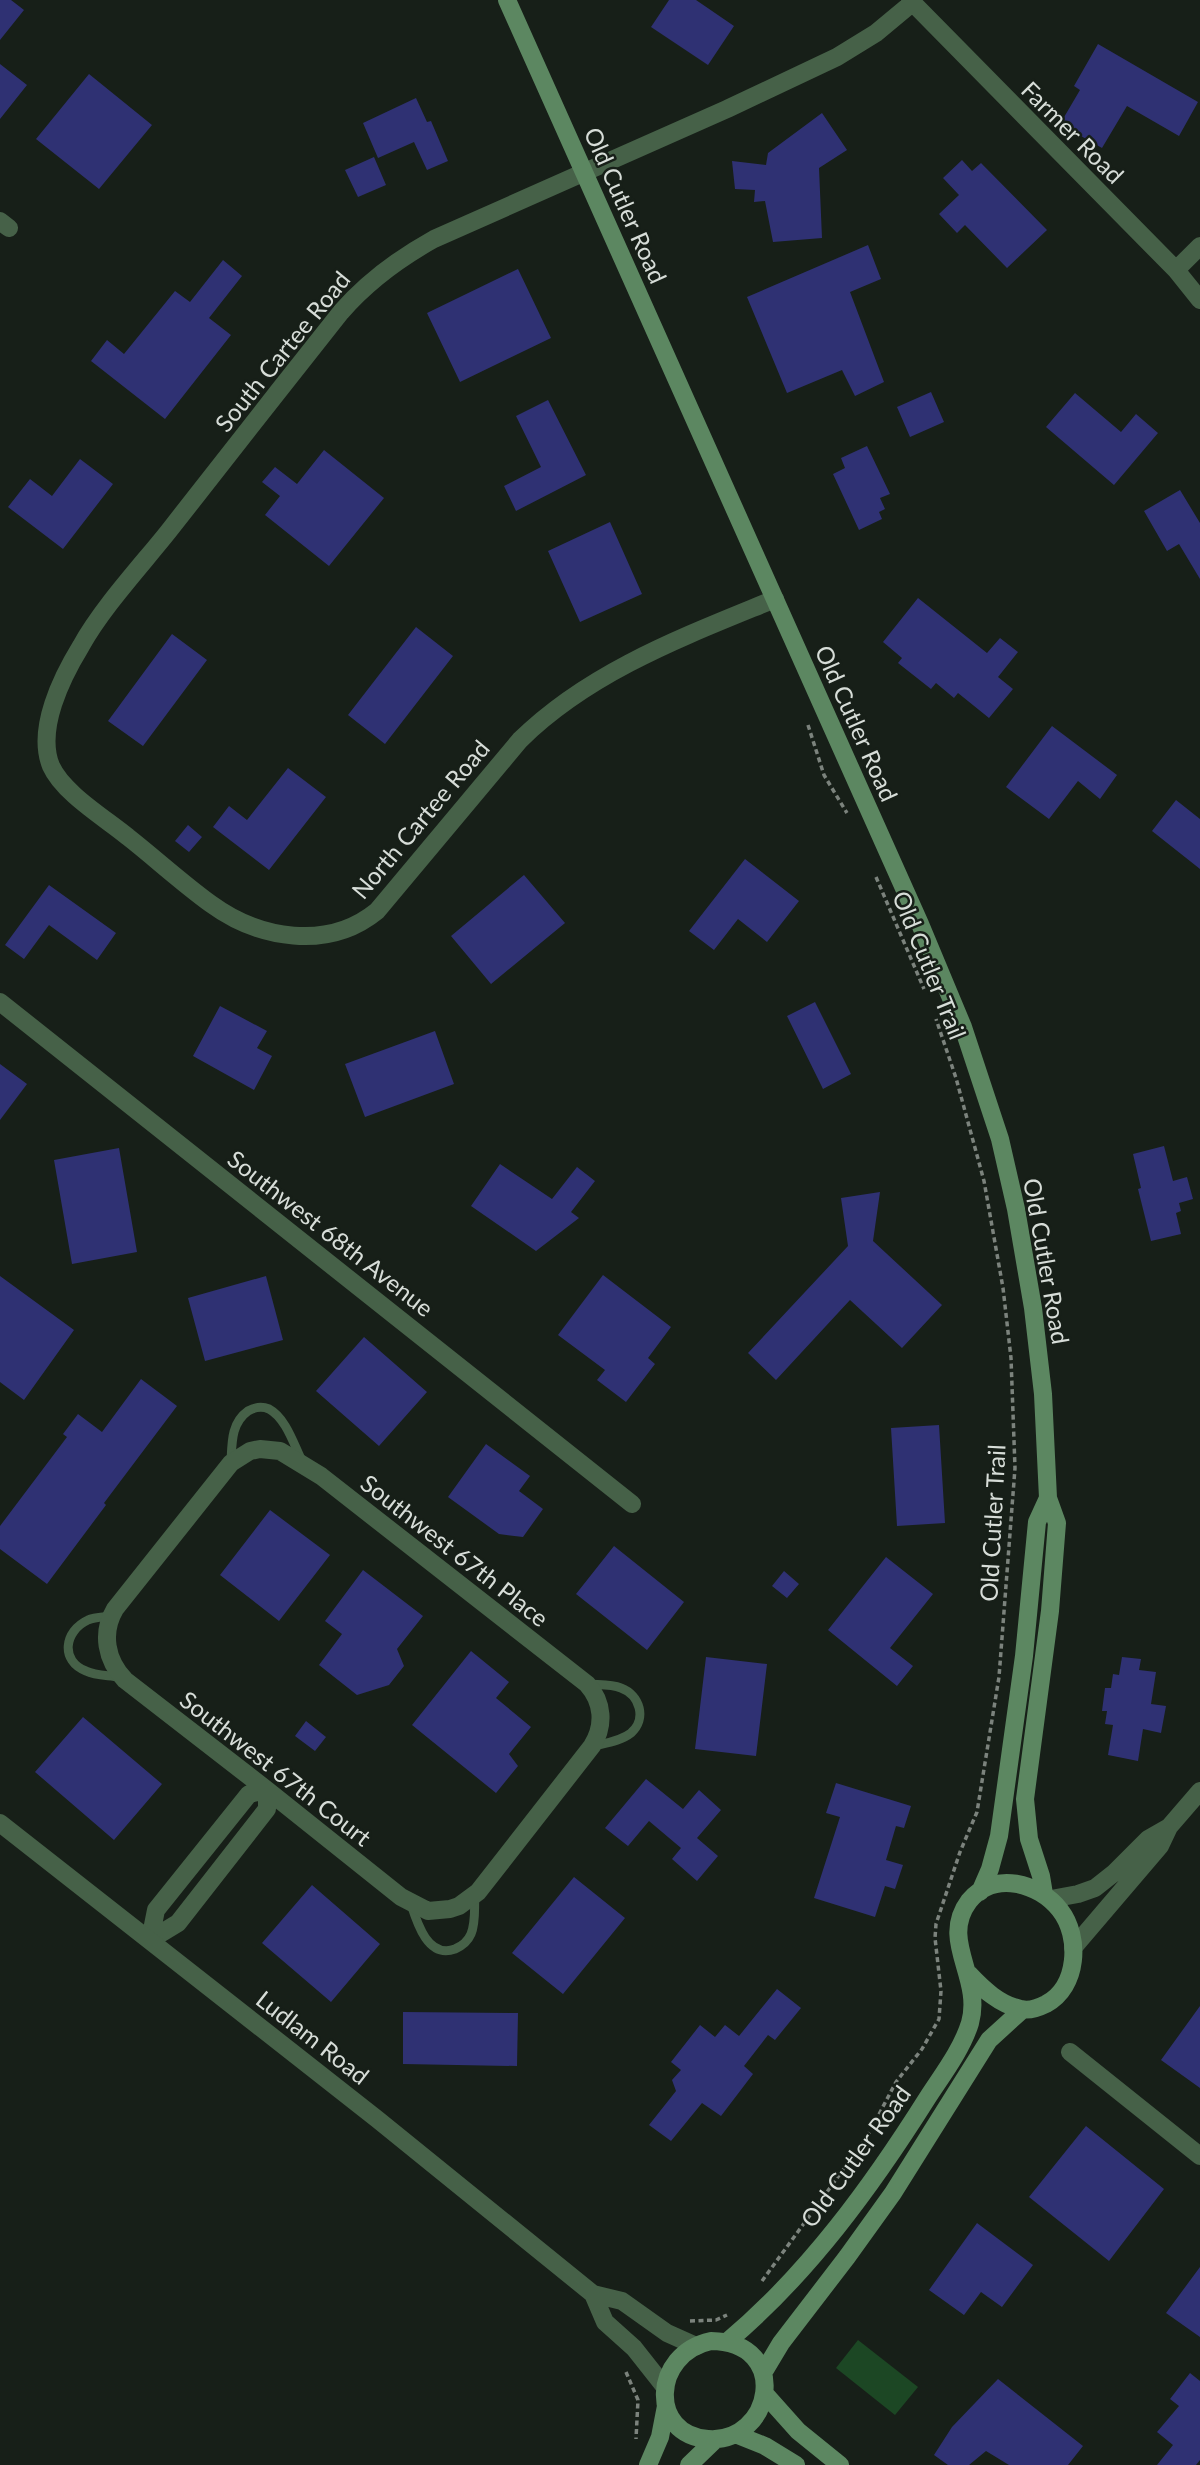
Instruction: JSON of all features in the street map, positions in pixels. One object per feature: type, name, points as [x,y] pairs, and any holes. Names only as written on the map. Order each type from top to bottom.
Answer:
[{"type":"main road","name":"Old Cutler Road","points":[[508,0],[963,1027],[1000,1139],[1016,1209],[1033,1308],[1043,1394],[1048,1498],[1057,1523],[1051,1611],[1025,1799],[1029,1839],[1047,1896],[1063,1913],[1071,1931],[1073,1948],[1069,1978],[1058,1995],[1040,2007],[1022,2010],[989,2040],[892,2193],[762,2373]]},
{"type":"main road","name":"Old Cutler Road","points":[[727,2342],[763,2310],[810,2259],[866,2188],[911,2124],[967,2031],[974,1999],[957,1932],[965,1909],[980,1892],[993,1861],[999,1836],[1024,1656],[1037,1522],[1048,1498]]},
{"type":"main road","points":[[980,1892],[1004,1882],[1026,1885],[1047,1896]]},
{"type":"main road","points":[[969,1973],[1003,2003],[1022,2010]]},
{"type":"main road","points":[[648,2465],[660,2437],[666,2406],[664,2386],[672,2368],[682,2356],[696,2346],[711,2341],[727,2342],[746,2350],[755,2358],[762,2373],[765,2394],[756,2415],[747,2426],[735,2434],[716,2439],[694,2437],[672,2419],[666,2406]]},
{"type":"main road","points":[[765,2394],[797,2431],[840,2465]]},
{"type":"main road","points":[[735,2434],[765,2446],[796,2465]]},
{"type":"main road","points":[[689,2465],[716,2439]]},
{"type":"street","name":"South Cartee Road","points":[[52,712],[71,664],[92,628],[357,293],[391,265],[434,239],[837,57],[876,33],[911,1]]},
{"type":"street","name":"Farmer Road","points":[[911,1],[1176,270],[1200,300]]},
{"type":"street","points":[[1176,270],[1200,246]]},
{"type":"street","name":"North Cartee Road","points":[[52,712],[47,732],[51,765],[58,777],[77,796],[230,917],[259,929],[291,936],[326,935],[363,923],[377,912],[504,758],[539,721],[565,701],[633,661],[775,599]]},
{"type":"street","name":"Southwest 68th Avenue","points":[[0,1002],[632,1504]]},
{"type":"street","name":"Southwest 67th Place","points":[[231,1463],[250,1451],[260,1449],[281,1451],[302,1462],[587,1684],[598,1700],[601,1713],[600,1731],[592,1746]]},
{"type":"street","points":[[111,1616],[231,1463]]},
{"type":"street","name":"Southwest 67th Court","points":[[111,1616],[106,1639],[113,1664],[121,1677],[411,1904],[439,1912],[460,1906],[475,1895]]},
{"type":"street","points":[[475,1895],[592,1746]]},
{"type":"street","points":[[267,1790],[267,1809],[178,1923],[150,1940],[156,1910],[248,1794],[267,1790]]},
{"type":"street","points":[[1073,1948],[1160,1846],[1169,1827],[1200,1791]]},
{"type":"street","name":"Ludlam Road","points":[[0,1824],[377,2119],[593,2294],[622,2301],[661,2329],[696,2346]]},
{"type":"street","points":[[1047,1896],[1078,1894],[1095,1888],[1148,1839],[1169,1827]]},
{"type":"street","points":[[1070,2052],[1200,2156]]},
{"type":"street","name":"Ludlam Road","points":[[593,2294],[605,2322],[634,2348],[664,2386]]},
{"type":"lane","points":[[231,1463],[236,1424],[251,1409],[258,1407],[268,1409],[283,1424],[302,1462]]},
{"type":"lane","points":[[111,1616],[89,1620],[77,1628],[67,1644],[67,1652],[71,1660],[85,1671],[121,1677]]},
{"type":"lane","points":[[587,1684],[625,1689],[635,1699],[640,1714],[640,1721],[624,1737],[592,1746]]},
{"type":"lane","points":[[411,1904],[418,1924],[430,1944],[442,1951],[450,1950],[464,1944],[471,1933],[475,1895]]},
{"type":"path","points":[[808,725],[824,775],[851,820]]},
{"type":"path","name":"Old Cutler Trail","points":[[876,876],[925,991]]},
{"type":"path","name":"Old Cutler Trail","points":[[759,2285],[867,2137],[896,2082],[922,2049],[939,2019],[941,1991],[936,1924],[960,1852],[977,1812],[999,1677],[1015,1468],[1011,1358],[1003,1288],[984,1181],[956,1079],[933,1010]]},
{"type":"path","points":[[690,2321],[716,2320],[734,2310]]},
{"type":"path","points":[[625,2370],[638,2400],[634,2451]]},
{"type":"green space","points":[[858,2340],[918,2387],[895,2415],[836,2368]]},
{"type":"building","points":[[0,0],[11,0],[24,10],[0,40]]},
{"type":"building","points":[[669,0],[696,0],[734,26],[708,65],[651,27]]},
{"type":"building","points":[[1098,44],[1198,102],[1179,136],[1127,106],[1102,148],[1060,124],[1080,90],[1074,86]]},
{"type":"building","points":[[0,64],[27,85],[0,119]]},
{"type":"building","points":[[89,74],[152,125],[99,189],[36,139]]},
{"type":"building","points":[[416,98],[427,122],[431,121],[448,161],[427,170],[414,142],[378,158],[363,123]]},
{"type":"building","points":[[822,113],[847,150],[819,168],[822,238],[773,242],[765,201],[754,202],[755,190],[735,189],[732,161],[766,165],[768,153]]},
{"type":"building","points":[[374,157],[386,185],[358,197],[345,170]]},
{"type":"building","points":[[962,160],[972,171],[981,163],[1047,230],[1007,268],[965,225],[957,233],[939,214],[959,195],[943,178]]},
{"type":"building","points":[[868,245],[881,279],[850,292],[884,382],[855,396],[842,370],[787,393],[747,297]]},
{"type":"building","points":[[223,260],[242,276],[209,318],[231,335],[165,419],[91,361],[107,340],[124,354],[175,291],[190,302]]},
{"type":"building","points":[[518,269],[551,338],[460,382],[427,313]]},
{"type":"building","points":[[931,392],[944,422],[910,437],[897,407]]},
{"type":"building","points":[[1075,393],[1121,432],[1136,414],[1158,433],[1114,485],[1046,427]]},
{"type":"building","points":[[548,400],[586,475],[516,511],[504,486],[541,467],[516,416]]},
{"type":"building","points":[[867,446],[890,494],[880,498],[885,509],[879,512],[882,519],[859,530],[833,474],[845,468],[841,458]]},
{"type":"building","points":[[324,450],[384,498],[329,566],[265,515],[280,496],[262,482],[275,467],[297,484]]},
{"type":"building","points":[[80,459],[113,484],[63,549],[8,507],[30,479],[52,496]]},
{"type":"building","points":[[1180,490],[1200,523],[1200,579],[1179,544],[1167,551],[1144,511]]},
{"type":"building","points":[[610,522],[642,594],[580,622],[548,551]]},
{"type":"building","points":[[918,598],[987,653],[1000,638],[1018,652],[998,677],[1013,689],[989,718],[958,693],[954,698],[936,683],[931,689],[898,663],[902,658],[883,642]]},
{"type":"building","points":[[416,627],[453,656],[385,744],[348,715]]},
{"type":"building","points":[[172,634],[207,660],[143,746],[108,721]]},
{"type":"building","points":[[1052,726],[1117,775],[1100,799],[1078,781],[1049,819],[1006,787]]},
{"type":"building","points":[[288,768],[326,797],[269,870],[213,827],[229,806],[247,820]]},
{"type":"building","points":[[1176,800],[1200,819],[1200,869],[1152,831]]},
{"type":"building","points":[[188,825],[202,837],[189,852],[175,841]]},
{"type":"building","points":[[745,859],[799,901],[767,942],[738,919],[714,950],[689,931]]},
{"type":"building","points":[[524,875],[565,923],[491,984],[451,936]]},
{"type":"building","points":[[49,885],[116,933],[97,960],[49,925],[24,959],[5,945]]},
{"type":"building","points":[[815,1002],[851,1074],[823,1089],[787,1016]]},
{"type":"building","points":[[220,1006],[267,1031],[257,1048],[272,1056],[254,1090],[193,1056]]},
{"type":"building","points":[[435,1031],[454,1084],[365,1117],[345,1064]]},
{"type":"building","points":[[0,1064],[27,1084],[0,1120]]},
{"type":"building","points":[[1164,1146],[1173,1181],[1187,1177],[1193,1199],[1179,1203],[1181,1211],[1176,1213],[1181,1234],[1151,1241],[1138,1189],[1141,1188],[1133,1154]]},
{"type":"building","points":[[119,1148],[137,1252],[72,1264],[54,1160]]},
{"type":"building","points":[[500,1164],[552,1199],[577,1167],[595,1181],[571,1212],[579,1218],[536,1251],[471,1206]]},
{"type":"building","points":[[880,1192],[873,1241],[942,1305],[902,1348],[850,1300],[776,1380],[748,1353],[848,1246],[841,1198]]},
{"type":"building","points":[[603,1275],[671,1327],[648,1358],[655,1364],[626,1402],[597,1380],[605,1370],[558,1335]]},
{"type":"building","points":[[0,1276],[74,1330],[24,1400],[0,1382]]},
{"type":"building","points":[[266,1276],[283,1340],[205,1361],[188,1298]]},
{"type":"building","points":[[364,1337],[427,1392],[379,1446],[316,1391]]},
{"type":"building","points":[[141,1379],[177,1406],[47,1584],[0,1549],[0,1526],[67,1437],[63,1434],[78,1414],[102,1432]]},
{"type":"building","points":[[939,1425],[945,1523],[897,1526],[891,1428]]},
{"type":"building","points":[[486,1444],[530,1476],[519,1491],[543,1509],[523,1537],[499,1534],[448,1497]]},
{"type":"building","points":[[270,1510],[330,1555],[279,1621],[220,1575]]},
{"type":"building","points":[[614,1546],[684,1602],[647,1650],[576,1594]]},
{"type":"building","points":[[886,1557],[933,1594],[890,1648],[913,1666],[897,1686],[828,1630]]},
{"type":"building","points":[[363,1570],[423,1616],[397,1649],[404,1666],[389,1685],[357,1695],[319,1665],[342,1634],[325,1621]]},
{"type":"building","points":[[784,1571],[799,1584],[787,1598],[772,1586]]},
{"type":"building","points":[[471,1651],[509,1682],[496,1698],[531,1727],[509,1754],[518,1766],[496,1793],[412,1725]]},
{"type":"building","points":[[706,1657],[767,1664],[756,1756],[695,1749]]},
{"type":"building","points":[[1122,1657],[1141,1659],[1139,1670],[1156,1672],[1151,1704],[1166,1706],[1161,1733],[1143,1729],[1138,1761],[1108,1755],[1113,1725],[1105,1724],[1107,1711],[1102,1711],[1105,1688],[1111,1688],[1113,1674],[1119,1675]]},
{"type":"building","points":[[83,1717],[162,1784],[114,1840],[35,1772]]},
{"type":"building","points":[[306,1721],[326,1737],[315,1751],[295,1736]]},
{"type":"building","points":[[646,1779],[683,1809],[699,1790],[721,1810],[697,1838],[718,1856],[697,1881],[672,1859],[681,1848],[649,1821],[628,1846],[605,1828]]},
{"type":"building","points":[[836,1783],[911,1806],[904,1828],[896,1826],[886,1860],[903,1865],[895,1889],[885,1886],[875,1917],[814,1898],[840,1817],[826,1813]]},
{"type":"building","points":[[574,1877],[625,1918],[563,1994],[512,1953]]},
{"type":"building","points":[[312,1885],[380,1944],[331,2002],[262,1943]]},
{"type":"building","points":[[777,1989],[801,2008],[775,2040],[768,2035],[744,2066],[753,2074],[721,2116],[702,2103],[671,2141],[649,2125],[676,2091],[672,2080],[681,2070],[671,2062],[700,2025],[715,2037],[725,2025],[739,2036]]},
{"type":"building","points":[[1200,2006],[1200,2088],[1161,2060]]},
{"type":"building","points":[[403,2012],[518,2013],[517,2066],[403,2064]]},
{"type":"building","points":[[1086,2126],[1164,2189],[1109,2261],[1029,2197]]},
{"type":"building","points":[[977,2223],[1033,2265],[1002,2307],[981,2292],[964,2315],[929,2290]]},
{"type":"building","points":[[1200,2267],[1200,2337],[1166,2313]]},
{"type":"building","points":[[1190,2373],[1200,2381],[1200,2460],[1196,2465],[1157,2465],[1173,2445],[1157,2432],[1179,2406],[1170,2399]]},
{"type":"building","points":[[998,2379],[1083,2446],[1068,2465],[1009,2465],[986,2451],[969,2465],[948,2465],[934,2455],[952,2427]]}]
